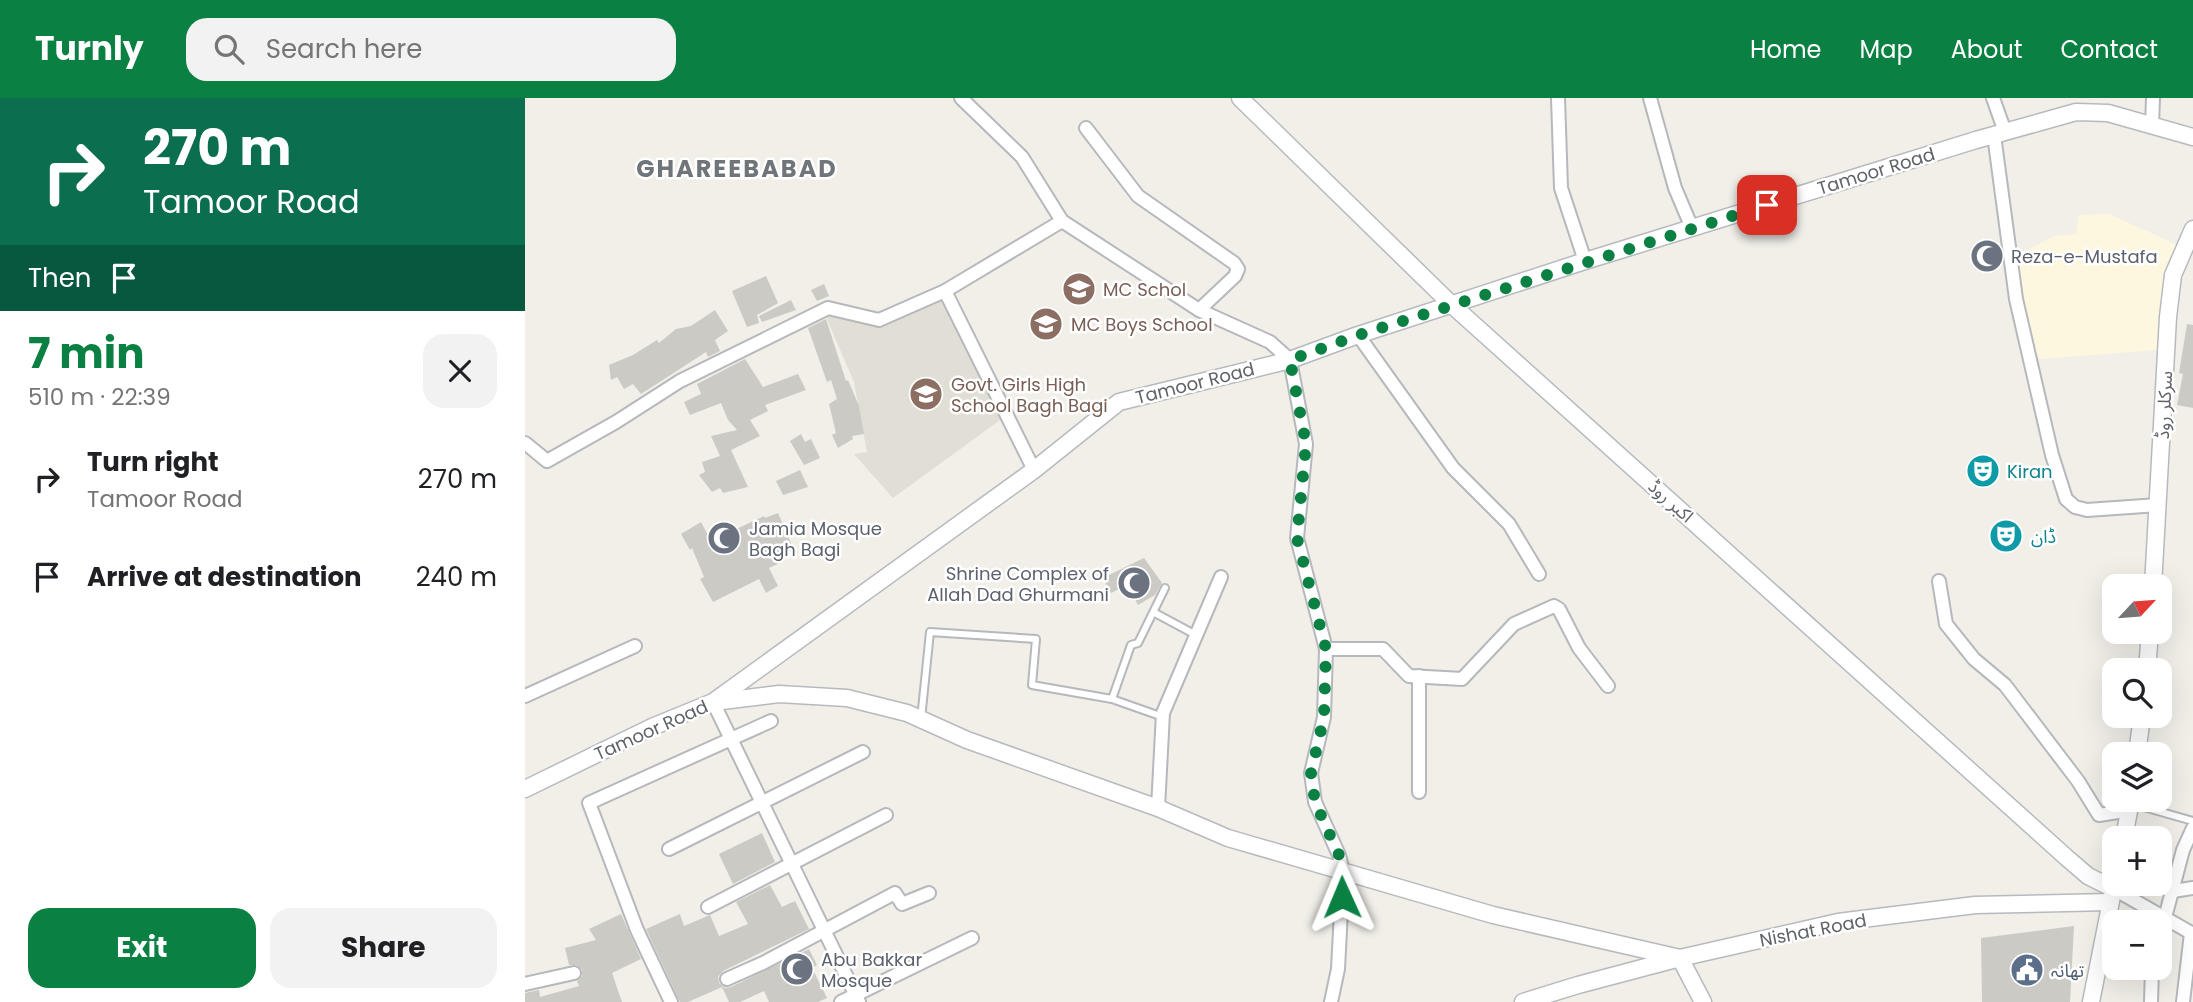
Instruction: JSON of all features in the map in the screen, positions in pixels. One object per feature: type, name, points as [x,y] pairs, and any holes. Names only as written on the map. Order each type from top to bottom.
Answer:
[{"type":"street","points":[[961,98],[1022,157],[1062,221],[1199,310],[1270,342],[1290,360],[1306,444],[1297,538],[1326,649],[1324,717],[1311,773],[1315,802],[1339,855],[1343,872],[1338,969],[1331,1002]]},
{"type":"street","name":"اکبر روڈ","points":[[1240,98],[1452,305],[2056,849],[2102,884]]},
{"type":"street","points":[[1558,98],[1562,188],[1585,261]]},
{"type":"street","points":[[1650,98],[1675,188],[1692,228]]},
{"type":"street","points":[[1993,98],[2016,299],[2052,455],[2066,499],[2075,507],[2087,510],[2158,505]]},
{"type":"street","points":[[2152,125],[2153,98]]},
{"type":"street","name":"Tamoor Road","points":[[525,789],[652,727],[713,702],[1034,470],[1119,402],[1290,360],[1585,261],[1999,133],[2076,112],[2108,113],[2193,137]]},
{"type":"street","points":[[1086,128],[1138,196],[1234,263],[1238,269],[1235,276],[1199,310]]},
{"type":"street","points":[[525,443],[547,461],[616,422],[680,381],[828,308],[879,320],[945,291],[1062,221]]},
{"type":"street","name":"سرکلر روڈ","points":[[2154,574],[2173,275],[2193,229]]},
{"type":"street","points":[[945,291],[1034,470]]},
{"type":"street","points":[[1359,335],[1453,468],[1509,524],[1539,574]]},
{"type":"street","points":[[1158,808],[1163,717],[1221,577]]},
{"type":"street","points":[[1939,581],[1945,624],[1974,659],[2005,685],[2078,781],[2099,815],[2108,812]]},
{"type":"street","points":[[1326,649],[1383,649],[1409,676],[1462,679],[1514,624],[1554,606],[1559,609],[1579,648],[1608,687]]},
{"type":"street","points":[[525,696],[635,646]]},
{"type":"street","points":[[1419,676],[1419,792]]},
{"type":"street","points":[[857,998],[713,702],[779,694],[847,698],[907,713],[967,740],[1158,808],[1228,838],[1493,915],[1680,958],[1703,1002]]},
{"type":"street","points":[[671,1002],[637,930],[589,803],[771,721]]},
{"type":"street","points":[[669,849],[863,752]]},
{"type":"street","points":[[708,907],[886,815]]},
{"type":"street","points":[[2168,910],[2183,850],[2193,828]]},
{"type":"street","points":[[2173,891],[2193,888]]},
{"type":"street","name":"Nishat Road","points":[[1523,1002],[1680,958],[1838,922],[2102,892]]},
{"type":"street","points":[[727,979],[895,893],[902,904],[929,893]]},
{"type":"street","points":[[2091,1002],[2112,896]]},
{"type":"street","points":[[2123,896],[2150,910]]},
{"type":"street","points":[[2172,921],[2192,933],[2183,1002]]},
{"type":"street","points":[[841,1002],[857,998],[972,938]]},
{"type":"street","points":[[525,984],[574,973]]},
{"type":"street","points":[[2151,1002],[2152,980]]},
{"type":"lane","points":[[1112,699],[1131,645],[1139,643],[1165,588]]},
{"type":"lane","points":[[1155,613],[1196,635]]},
{"type":"lane","points":[[921,720],[930,632],[1036,639],[1032,685],[1112,699],[1163,717]]},
{"type":"lane","points":[[2160,812],[2193,821]]},
{"type":"shaded area","points":[[2109,214],[2184,248],[2167,349],[2030,360],[2011,263],[2024,252],[2054,236],[2076,234],[2079,215]]},
{"type":"shaded area","name":"Govt. Girls High School Bagh Bagi","points":[[945,291],[1007,415],[893,498],[854,454],[867,452],[854,382],[823,310],[879,320]]},
{"type":"building","points":[[766,276],[778,303],[757,315],[759,323],[747,327],[732,291]]},
{"type":"building","points":[[824,284],[829,296],[817,301],[811,290]]},
{"type":"building","points":[[791,300],[796,310],[762,322],[759,316]]},
{"type":"building","points":[[715,310],[728,331],[715,340],[720,351],[708,357],[706,352],[641,394],[633,384],[624,389],[617,377],[611,380],[609,365],[633,355],[657,340],[659,343],[676,329],[691,326]]},
{"type":"building","points":[[826,319],[846,381],[848,380],[859,406],[864,434],[852,436],[853,439],[838,448],[832,435],[836,433],[829,404],[837,399],[831,380],[827,382],[808,328]]},
{"type":"building","points":[[2187,324],[2193,325],[2193,408],[2177,405],[2183,374],[2179,373]]},
{"type":"building","points":[[745,359],[763,387],[798,374],[806,390],[765,405],[768,411],[750,420],[760,436],[731,450],[748,487],[723,493],[720,488],[712,492],[699,475],[705,472],[702,462],[720,456],[711,436],[737,430],[728,420],[721,403],[690,415],[684,402],[701,394],[697,384]]},
{"type":"building","points":[[801,434],[805,442],[811,439],[820,458],[804,465],[790,441]]},
{"type":"building","points":[[800,470],[808,487],[783,495],[776,481]]},
{"type":"building","points":[[778,513],[792,551],[780,556],[782,562],[769,568],[778,586],[766,593],[759,579],[713,602],[700,579],[704,577],[692,548],[690,550],[681,534],[701,522],[711,541],[764,516],[765,518]]},
{"type":"building","name":"Shrine Complex of Allah Dad Ghurmani","points":[[1144,558],[1162,583],[1155,595],[1138,605],[1127,585],[1111,593],[1103,578]]},
{"type":"building","points":[[762,833],[775,862],[733,884],[719,854]]},
{"type":"building","points":[[770,885],[782,907],[795,901],[809,929],[723,971],[718,977],[719,983],[725,988],[731,987],[809,949],[817,965],[812,968],[827,998],[818,1002],[769,1002],[764,991],[740,1002],[729,1002],[722,987],[688,1002],[680,1002],[646,929],[680,914],[684,926],[710,915],[719,936],[748,924],[736,902]]},
{"type":"building","points":[[621,914],[641,959],[612,973],[622,1002],[525,1002],[525,993],[539,990],[540,997],[579,986],[577,981],[582,976],[582,970],[577,965],[569,965],[565,948],[596,940],[589,929]]},
{"type":"building","name":"تھانہ","points":[[2074,926],[2070,1002],[1982,1002],[1981,938]]},
{"type":"place","name":"Reza-e-Mustafa","points":[[1987,256]]},
{"type":"place","name":"MC Schol","points":[[1079,289]]},
{"type":"place","name":"MC Boys School","points":[[1046,324]]},
{"type":"place","name":"Govt. Girls High School Bagh Bagi","points":[[926,394]]},
{"type":"place","name":"Kiran","points":[[1983,471]]},
{"type":"place","name":"ڈان","points":[[2006,536]]},
{"type":"place","name":"Jamia Mosque Bagh Bagi","points":[[724,538]]},
{"type":"place","name":"Shrine Complex of Allah Dad Ghurmani","points":[[1134,583]]},
{"type":"place","name":"Abu Bakkar Mosque","points":[[797,969]]},
{"type":"place","name":"تھانہ","points":[[2027,970]]},
{"type":"district","name":"GHAREEBABAD","points":[[737,168]]},
{"type":"route","points":[[1342,897],[1343,872],[1339,855],[1315,802],[1311,773],[1324,717],[1326,649],[1297,538],[1306,444],[1290,360],[1585,261],[1767,205]]}]
